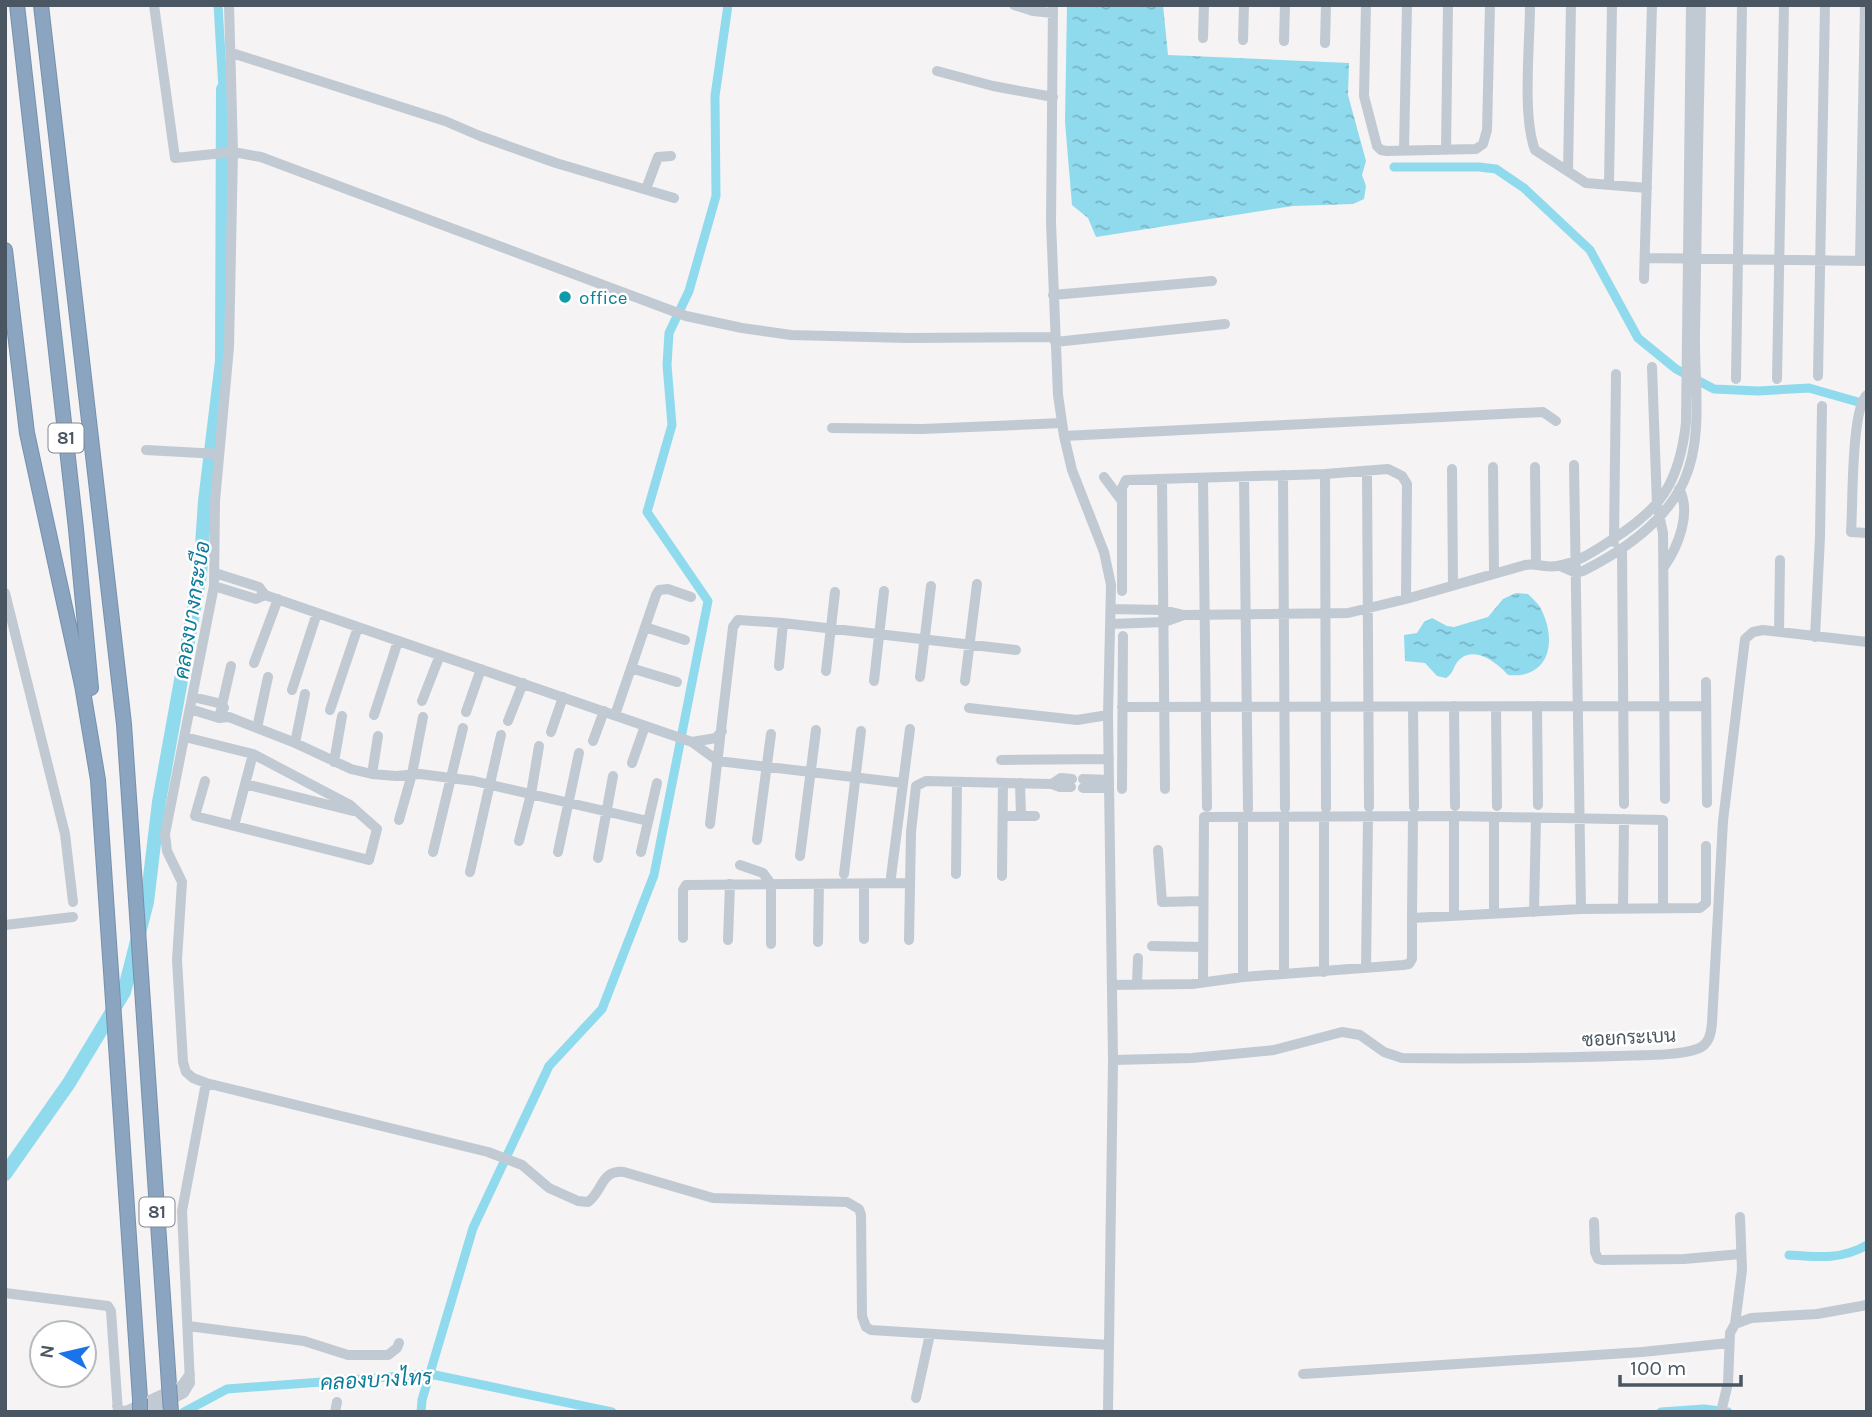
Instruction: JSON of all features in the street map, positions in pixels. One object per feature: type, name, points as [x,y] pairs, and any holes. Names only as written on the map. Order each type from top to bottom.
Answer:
[{"type":"highway","name":"81","points":[[17,5],[76,528],[98,780],[142,1407]]},
{"type":"highway","name":"81","points":[[41,5],[122,711],[171,1412]]},
{"type":"highway","name":"81","points":[[5,250],[27,433],[82,685],[98,780]]},
{"type":"street","points":[[154,5],[175,158],[233,152],[274,161],[686,316],[791,335],[908,338],[1054,339],[1225,324]]},
{"type":"street","points":[[229,5],[233,152],[229,347],[215,501],[214,586],[165,834],[167,851],[182,882],[177,960],[183,1062],[186,1072],[206,1083],[488,1152],[522,1165],[549,1188],[578,1201],[588,1202],[608,1174],[614,1171],[713,1198],[847,1202],[859,1209],[861,1215],[863,1323],[871,1330],[1109,1345]]},
{"type":"street","points":[[1014,5],[1034,11],[1053,9],[1051,222],[1054,339],[1062,423],[1080,495],[1108,566],[1111,609],[1108,715],[1113,1060],[1108,1412]]},
{"type":"street","points":[[1203,5],[1203,38]]},
{"type":"street","points":[[1243,40],[1244,5]]},
{"type":"street","points":[[1284,41],[1285,5]]},
{"type":"street","points":[[1325,43],[1326,5]]},
{"type":"street","points":[[1366,5],[1364,96],[1377,146],[1387,151],[1476,149],[1486,137],[1490,5]]},
{"type":"street","points":[[1404,150],[1407,5]]},
{"type":"street","points":[[1446,149],[1448,5]]},
{"type":"street","points":[[1530,5],[1528,108],[1531,140],[1535,150],[1586,183],[1647,188]]},
{"type":"street","points":[[1568,171],[1571,5]]},
{"type":"street","points":[[1609,183],[1612,5]]},
{"type":"street","points":[[1644,279],[1652,5]]},
{"type":"street","points":[[1691,5],[1694,125]]},
{"type":"street","points":[[1559,566],[1576,573],[1590,568],[1660,517],[1679,489],[1693,451],[1690,424],[1691,259],[1694,125],[1701,5]]},
{"type":"street","points":[[1736,379],[1742,5]]},
{"type":"street","points":[[1777,379],[1784,5]]},
{"type":"street","points":[[1818,376],[1825,5]]},
{"type":"street","points":[[1645,258],[1863,261],[1866,5]]},
{"type":"street","points":[[232,53],[445,121],[545,159],[674,198]]},
{"type":"street","points":[[937,71],[993,86],[1053,97]]},
{"type":"street","points":[[646,190],[658,157],[671,156]]},
{"type":"street","points":[[1053,295],[1212,281]]},
{"type":"street","points":[[1652,368],[1657,505],[1663,533],[1665,799]]},
{"type":"street","points":[[1616,374],[1614,539],[1618,550],[1624,804]]},
{"type":"street","points":[[1865,397],[1858,412],[1851,532],[1867,534]]},
{"type":"street","points":[[1815,637],[1822,406]]},
{"type":"street","points":[[1064,436],[1544,412],[1556,421]]},
{"type":"street","points":[[832,428],[922,429],[1062,423]]},
{"type":"street","points":[[1111,609],[1163,610],[1184,615],[1349,612],[1536,564],[1551,567],[1576,561],[1643,519],[1657,505],[1677,469],[1690,424]]},
{"type":"street","points":[[146,450],[218,454]]},
{"type":"street","points":[[1574,465],[1581,909]]},
{"type":"street","points":[[1493,467],[1494,574]]},
{"type":"street","points":[[1535,467],[1536,564]]},
{"type":"street","points":[[1122,591],[1122,488],[1126,480],[1325,474],[1388,469],[1397,472],[1407,484],[1406,599]]},
{"type":"street","points":[[1452,469],[1453,586]]},
{"type":"street","points":[[1366,968],[1369,812],[1367,471]]},
{"type":"street","points":[[1324,972],[1325,474]]},
{"type":"street","points":[[1283,475],[1284,974]]},
{"type":"street","points":[[1104,477],[1122,502]]},
{"type":"street","points":[[1243,977],[1247,707],[1244,477]]},
{"type":"street","points":[[1203,478],[1207,807]]},
{"type":"street","points":[[1162,479],[1165,789]]},
{"type":"street","points":[[1663,567],[1678,542],[1684,499],[1679,489]]},
{"type":"street","points":[[1779,632],[1780,560]]},
{"type":"street","points":[[215,573],[259,587],[265,595],[692,742],[718,761],[903,783]]},
{"type":"street","points":[[965,681],[977,584]]},
{"type":"street","points":[[214,586],[256,599],[265,595]]},
{"type":"street","points":[[920,677],[931,586]]},
{"type":"street","points":[[615,715],[659,590],[667,589],[691,597]]},
{"type":"street","points":[[874,681],[884,591]]},
{"type":"street","points":[[825,671],[835,592]]},
{"type":"street","points":[[5,593],[65,835],[74,902]]},
{"type":"street","points":[[254,663],[278,599]]},
{"type":"street","points":[[292,690],[317,613]]},
{"type":"street","points":[[1111,624],[1164,622],[1184,615]]},
{"type":"street","points":[[710,824],[735,623],[743,619],[1016,650]]},
{"type":"street","points":[[779,666],[783,623]]},
{"type":"street","points":[[330,710],[358,627]]},
{"type":"street","points":[[645,627],[685,640]]},
{"type":"street","name":"ซอยกระเบน","points":[[1113,1060],[1192,1058],[1274,1050],[1342,1032],[1360,1035],[1384,1052],[1402,1058],[1516,1059],[1596,1056],[1689,1051],[1704,1046],[1709,1040],[1712,1023],[1723,821],[1745,639],[1753,632],[1763,630],[1867,642]]},
{"type":"street","points":[[1122,789],[1123,636]]},
{"type":"street","points":[[374,715],[398,640]]},
{"type":"street","points":[[422,701],[440,655]]},
{"type":"street","points":[[224,717],[222,704],[231,666]]},
{"type":"street","points":[[631,668],[677,682]]},
{"type":"street","points":[[467,712],[481,669]]},
{"type":"street","points":[[257,728],[268,677]]},
{"type":"street","points":[[1706,682],[1707,803]]},
{"type":"street","points":[[508,721],[523,683]]},
{"type":"street","points":[[295,743],[305,694]]},
{"type":"street","points":[[193,696],[222,704]]},
{"type":"street","points":[[551,732],[563,697]]},
{"type":"street","points":[[1112,985],[1203,982],[1409,964],[1412,959],[1413,706]]},
{"type":"street","points":[[1454,706],[1454,915]]},
{"type":"street","points":[[1496,706],[1497,806]]},
{"type":"street","points":[[1537,706],[1538,805]]},
{"type":"street","points":[[1122,707],[1706,706]]},
{"type":"street","points":[[969,708],[1077,720],[1108,715]]},
{"type":"street","points":[[190,709],[257,728],[334,762],[372,774],[412,774],[490,784],[648,821]]},
{"type":"street","points":[[593,741],[604,712]]},
{"type":"street","points":[[334,762],[342,716]]},
{"type":"street","points":[[399,820],[412,774],[423,717]]},
{"type":"street","points":[[632,763],[645,726]]},
{"type":"street","points":[[433,852],[463,727]]},
{"type":"street","points":[[891,877],[909,729]]},
{"type":"street","points":[[800,856],[816,730]]},
{"type":"street","points":[[844,874],[861,731]]},
{"type":"street","points":[[692,742],[716,738],[722,732]]},
{"type":"street","points":[[757,840],[771,734]]},
{"type":"street","points":[[470,872],[501,735]]},
{"type":"street","points":[[372,774],[378,736]]},
{"type":"street","points":[[185,737],[253,754],[350,805],[377,829],[369,860],[195,816],[205,781]]},
{"type":"street","points":[[519,841],[539,746]]},
{"type":"street","points":[[558,852],[579,753]]},
{"type":"street","points":[[234,826],[253,754]]},
{"type":"street","points":[[1001,760],[1109,759]]},
{"type":"street","points":[[598,858],[613,776]]},
{"type":"street","points":[[909,940],[911,832],[916,786],[926,781],[1052,783],[1061,778],[1071,783]]},
{"type":"street","points":[[956,874],[957,782]]},
{"type":"street","points":[[641,852],[657,783]]},
{"type":"street","points":[[1002,876],[1003,783]]},
{"type":"street","points":[[1020,783],[1021,816]]},
{"type":"street","points":[[1083,783],[1109,784]]},
{"type":"street","points":[[245,784],[361,813]]},
{"type":"street","points":[[1203,982],[1204,817],[1245,813],[1455,811],[1494,817],[1663,820],[1663,908]]},
{"type":"street","points":[[1003,816],[1035,816]]},
{"type":"street","points":[[1494,817],[1494,913]]},
{"type":"street","points":[[1534,912],[1536,818]]},
{"type":"street","points":[[1623,908],[1624,819]]},
{"type":"street","points":[[1412,918],[1581,909],[1700,908],[1706,903],[1706,846]]},
{"type":"street","points":[[1158,850],[1162,902],[1203,901]]},
{"type":"street","points":[[740,866],[763,873],[771,884],[771,944]]},
{"type":"street","points":[[682,938],[684,887],[730,884],[910,883]]},
{"type":"street","points":[[728,940],[730,884]]},
{"type":"street","points":[[818,942],[819,884]]},
{"type":"street","points":[[864,884],[864,939]]},
{"type":"street","points":[[5,925],[73,917]]},
{"type":"street","points":[[1153,946],[1203,947]]},
{"type":"street","points":[[1137,985],[1138,958]]},
{"type":"street","points":[[142,1407],[186,1392],[190,1383],[182,1211],[206,1083]]},
{"type":"street","points":[[1721,1412],[1727,1395],[1730,1333],[1735,1324],[1742,1270],[1740,1217]]},
{"type":"street","points":[[1594,1222],[1595,1252],[1598,1259],[1602,1260],[1684,1259],[1741,1254]]},
{"type":"street","points":[[5,1293],[108,1306],[111,1311],[117,1409],[126,1411],[182,1385],[191,1371]]},
{"type":"street","points":[[1735,1324],[1751,1318],[1817,1314],[1867,1305]]},
{"type":"street","points":[[188,1326],[304,1341],[348,1355],[388,1355],[397,1349],[399,1343]]},
{"type":"street","points":[[916,1398],[930,1334]]},
{"type":"street","points":[[1303,1374],[1642,1352],[1729,1343]]},
{"type":"water","points":[[1067,5],[1163,5],[1168,55],[1349,63],[1348,95],[1366,161],[1362,175],[1366,186],[1364,199],[1353,204],[1293,206],[1096,237],[1088,218],[1072,205],[1065,122]]},
{"type":"water","points":[[1516,593],[1528,594],[1541,608],[1547,623],[1549,646],[1541,665],[1533,671],[1522,675],[1508,675],[1492,661],[1472,654],[1459,660],[1446,678],[1437,676],[1425,663],[1405,661],[1404,635],[1417,633],[1424,622],[1432,618],[1454,627],[1488,617],[1503,599]]},
{"type":"waterway","name":"คลองบางกระบือ","points":[[218,5],[223,89]]},
{"type":"waterway","points":[[421,1412],[422,1400],[473,1228],[549,1066],[602,1009],[654,875],[708,601],[647,512],[672,425],[667,365],[669,333],[689,291],[716,196],[715,96],[728,5]]},
{"type":"waterway","name":"คลองบางกระบือ","points":[[5,1174],[69,1083],[124,992],[147,902],[159,802],[200,575],[205,501],[222,361],[223,89]]},
{"type":"waterway","points":[[1394,167],[1496,169],[1524,188],[1590,250],[1638,338],[1676,369],[1714,389],[1758,391],[1809,388],[1858,402],[1867,402]]},
{"type":"waterway","points":[[1789,1255],[1838,1255],[1867,1245]]},
{"type":"waterway","name":"คลองบางไทร","points":[[184,1412],[227,1389],[430,1374],[612,1412]]},
{"type":"waterway","name":"คลองบางไทร","points":[[1661,1412],[1704,1409],[1728,1412]]},
{"type":"place","name":"office","points":[[565,297]]}]
